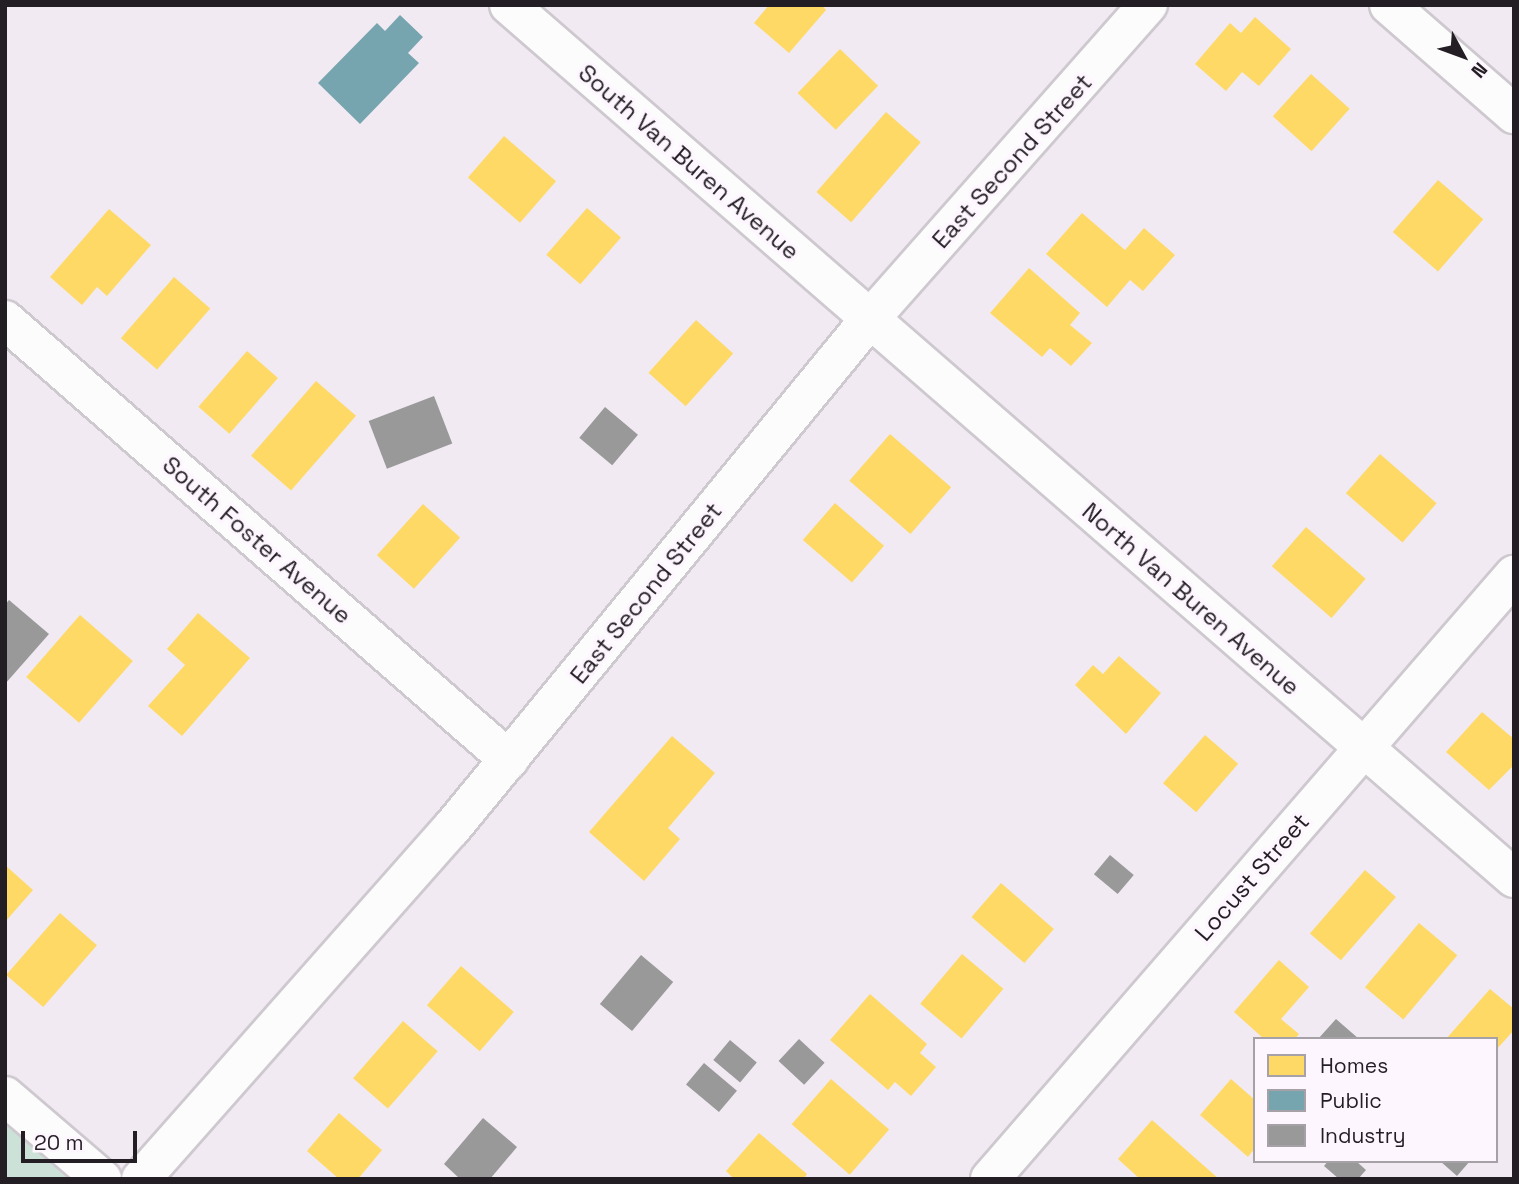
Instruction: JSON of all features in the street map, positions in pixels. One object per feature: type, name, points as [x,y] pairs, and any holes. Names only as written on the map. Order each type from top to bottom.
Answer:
[{"type":"street","name":"South Van Buren Avenue","points":[[509,5],[869,320]]},
{"type":"street","name":"East Second Street","points":[[141,1179],[509,760],[869,320],[1148,5]]},
{"type":"street","points":[[1389,5],[1514,114]]},
{"type":"street","name":"South Foster Avenue","points":[[5,320],[509,760]]},
{"type":"street","name":"North Van Buren Avenue","points":[[869,320],[1514,878]]},
{"type":"street","name":"Locust Street","points":[[990,1179],[1514,575]]},
{"type":"street","points":[[5,1096],[102,1179]]},
{"type":"green space","points":[[5,1096],[102,1179],[5,1179]]},
{"type":"building: Homes","points":[[769,5],[822,5],[826,10],[789,53],[754,23]]},
{"type":"building: Homes","points":[[1255,17],[1291,49],[1259,86],[1242,72],[1226,91],[1195,64],[1230,23],[1241,33]]},
{"type":"building: Homes","points":[[840,49],[878,86],[836,130],[798,93]]},
{"type":"building: Homes","points":[[1311,74],[1350,109],[1312,151],[1273,116]]},
{"type":"building: Homes","points":[[886,112],[921,142],[851,222],[816,192]]},
{"type":"building: Homes","points":[[504,136],[556,181],[520,223],[468,178]]},
{"type":"building: Homes","points":[[1438,180],[1483,219],[1438,271],[1393,232]]},
{"type":"building: Homes","points":[[587,208],[621,238],[580,284],[546,255]]},
{"type":"building: Homes","points":[[109,209],[151,245],[107,296],[97,287],[82,305],[50,277]]},
{"type":"building: Homes","points":[[1082,213],[1125,250],[1144,228],[1175,255],[1143,291],[1130,280],[1107,307],[1046,254]]},
{"type":"building: Homes","points":[[1029,268],[1080,313],[1070,325],[1092,343],[1071,366],[1050,348],[1042,357],[990,313]]},
{"type":"building: Homes","points":[[174,277],[210,308],[157,370],[121,338]]},
{"type":"building: Homes","points":[[696,320],[733,353],[686,406],[648,373]]},
{"type":"building: Homes","points":[[247,351],[278,378],[229,434],[198,407]]},
{"type":"building: Homes","points":[[316,381],[356,416],[291,490],[251,456]]},
{"type":"building: Homes","points":[[890,434],[951,487],[910,534],[849,481]]},
{"type":"building: Homes","points":[[1380,454],[1437,503],[1402,542],[1346,493]]},
{"type":"building: Homes","points":[[835,503],[884,546],[852,583],[803,540]]},
{"type":"building: Homes","points":[[423,504],[460,537],[414,589],[377,555]]},
{"type":"building: Homes","points":[[1306,527],[1366,579],[1332,618],[1272,566]]},
{"type":"building: Homes","points":[[198,613],[250,658],[182,736],[148,706],[185,665],[167,649]]},
{"type":"building: Homes","points":[[80,615],[133,661],[79,723],[26,677]]},
{"type":"building: Homes","points":[[1119,656],[1161,693],[1126,734],[1075,685],[1093,665],[1103,674]]},
{"type":"building: Homes","points":[[1482,712],[1514,739],[1514,765],[1489,790],[1446,752]]},
{"type":"building: Homes","points":[[1205,735],[1238,764],[1196,812],[1163,783]]},
{"type":"building: Homes","points":[[672,736],[715,773],[668,828],[680,839],[644,881],[589,832]]},
{"type":"building: Homes","points":[[5,865],[33,890],[5,922]]},
{"type":"building: Homes","points":[[1365,870],[1396,897],[1341,960],[1310,933]]},
{"type":"building: Homes","points":[[1001,883],[1054,929],[1024,963],[971,917]]},
{"type":"building: Homes","points":[[60,913],[97,945],[43,1007],[6,975]]},
{"type":"building: Homes","points":[[1419,923],[1457,955],[1403,1019],[1365,987]]},
{"type":"building: Homes","points":[[962,954],[1003,989],[962,1039],[920,1004]]},
{"type":"building: Homes","points":[[1279,960],[1309,987],[1281,1019],[1299,1034],[1297,1037],[1262,1037],[1234,1012]]},
{"type":"building: Homes","points":[[461,966],[514,1012],[480,1051],[427,1005]]},
{"type":"building: Homes","points":[[1490,989],[1514,1009],[1514,1030],[1498,1048],[1498,1037],[1448,1037]]},
{"type":"building: Homes","points":[[870,994],[927,1044],[920,1053],[936,1067],[911,1096],[895,1082],[888,1090],[830,1040]]},
{"type":"building: Homes","points":[[403,1021],[438,1051],[388,1109],[353,1078]]},
{"type":"building: Homes","points":[[831,1079],[889,1130],[850,1175],[792,1124]]},
{"type":"building: Homes","points":[[1231,1079],[1253,1098],[1253,1151],[1248,1157],[1200,1115]]},
{"type":"building: Homes","points":[[339,1113],[382,1150],[358,1179],[339,1179],[307,1151]]},
{"type":"building: Homes","points":[[1152,1120],[1219,1179],[1140,1179],[1118,1159]]},
{"type":"building: Homes","points":[[759,1133],[807,1174],[804,1179],[734,1179],[726,1171]]},
{"type":"building: Public","points":[[400,15],[423,37],[408,53],[419,63],[360,124],[318,83],[377,23],[385,31]]},
{"type":"building: Industry","points":[[434,396],[452,444],[387,469],[369,421]]},
{"type":"building: Industry","points":[[605,407],[638,435],[612,465],[579,438]]},
{"type":"building: Industry","points":[[9,600],[49,634],[5,684],[5,605]]},
{"type":"building: Industry","points":[[1110,855],[1134,875],[1118,894],[1094,874]]},
{"type":"building: Industry","points":[[641,955],[673,982],[632,1031],[600,1004]]},
{"type":"building: Industry","points":[[1336,1019],[1357,1037],[1320,1037]]},
{"type":"building: Industry","points":[[799,1039],[825,1063],[804,1085],[779,1061]]},
{"type":"building: Industry","points":[[730,1040],[757,1062],[740,1082],[713,1060]]},
{"type":"building: Industry","points":[[704,1063],[737,1091],[719,1112],[686,1084]]},
{"type":"building: Industry","points":[[483,1118],[517,1147],[490,1179],[460,1179],[444,1164]]},
{"type":"building: Industry","points":[[1326,1163],[1358,1163],[1366,1170],[1358,1179],[1339,1179],[1324,1166]]},
{"type":"building: Industry","points":[[1442,1163],[1468,1163],[1457,1176]]}]
